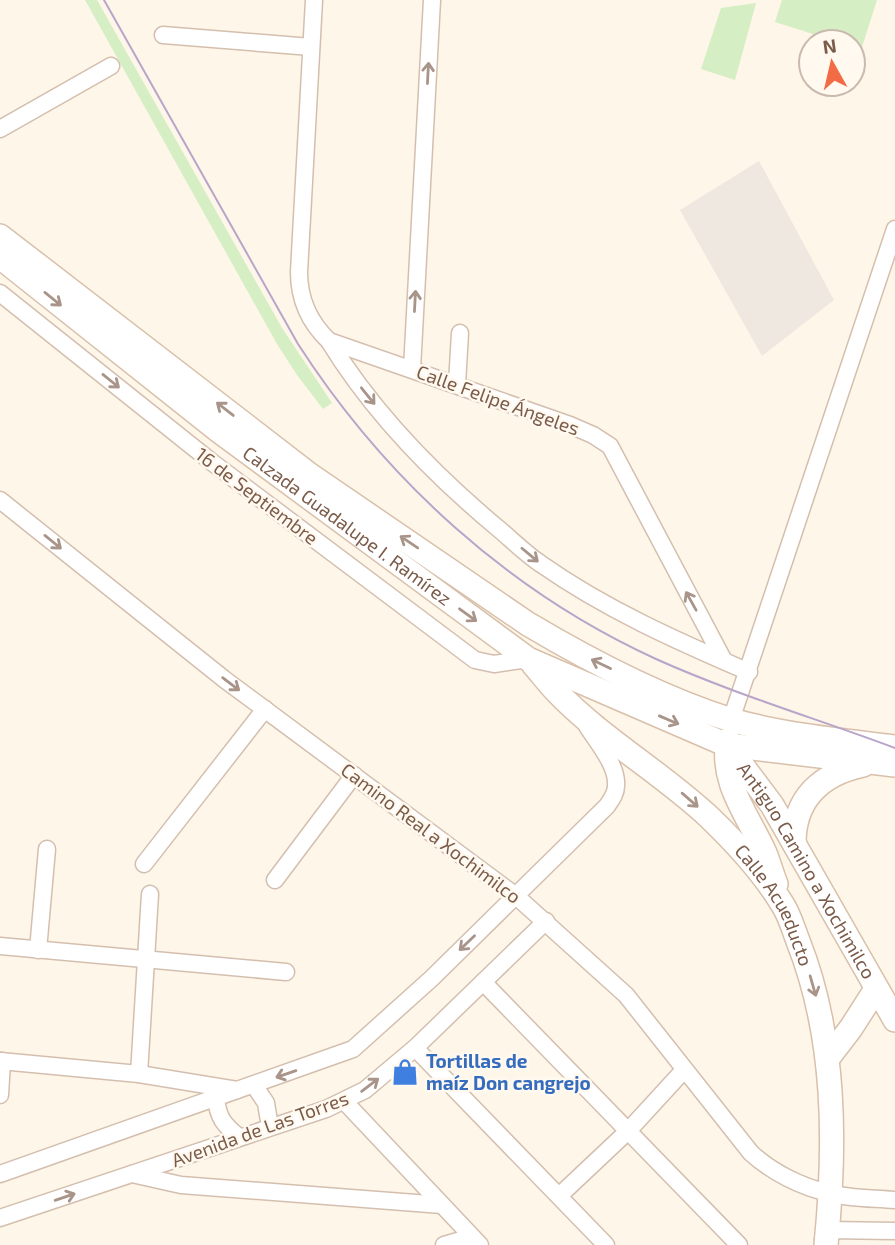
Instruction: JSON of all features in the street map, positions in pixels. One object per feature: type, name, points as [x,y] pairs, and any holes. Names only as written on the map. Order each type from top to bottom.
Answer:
[{"type":"main road","name":"Calzada Guadalupe I. Ramírez","points":[[0,236],[310,475],[528,624],[564,645],[645,685],[731,719],[799,733],[895,747]]},
{"type":"main road","name":"Calzada Guadalupe I. Ramírez","points":[[0,257],[219,431],[528,659],[727,745]]},
{"type":"main road","name":"Calle Acueducto","points":[[528,659],[557,693],[709,817],[741,850],[783,903],[806,961],[818,1003],[828,1058],[831,1147],[825,1240]]},
{"type":"main road","name":"Antiguo Camino a Xochimilco","points":[[731,719],[727,745],[772,805],[895,1020]]},
{"type":"main road","points":[[783,903],[765,854],[731,787],[726,766],[727,745],[884,764]]},
{"type":"main road","points":[[794,843],[794,822],[804,802],[824,779],[848,768],[884,764]]},
{"type":"main road","points":[[828,1058],[876,989]]},
{"type":"street","points":[[314,0],[299,290],[306,311],[320,333],[412,448],[456,494],[540,564],[666,636],[749,672]]},
{"type":"street","points":[[412,369],[432,0]]},
{"type":"street","points":[[163,35],[311,47]]},
{"type":"street","points":[[0,130],[111,66]]},
{"type":"street","points":[[731,719],[749,672],[895,229]]},
{"type":"street","name":"16 de Septiembre","points":[[0,293],[213,463],[475,660],[494,664],[528,659]]},
{"type":"street","points":[[457,384],[460,333]]},
{"type":"street","name":"Calle Felipe Ángeles","points":[[329,341],[570,425],[610,446],[724,661]]},
{"type":"street","name":"Camino Real a Xochimilco","points":[[0,500],[224,679],[546,921],[626,995],[751,1153],[765,1166],[829,1194],[895,1200]]},
{"type":"street","points":[[144,864],[265,709]]},
{"type":"street","points":[[0,1174],[353,1049],[432,978],[607,806],[615,794],[615,772],[579,712]]},
{"type":"street","points":[[275,880],[354,775]]},
{"type":"street","points":[[38,950],[47,849]]},
{"type":"street","points":[[139,1074],[150,894]]},
{"type":"street","name":"Avenida de Las Torres","points":[[0,1218],[326,1109],[365,1090],[415,1048],[546,921]]},
{"type":"street","points":[[0,946],[286,972]]},
{"type":"street","points":[[483,982],[739,1245]]},
{"type":"street","points":[[415,1048],[606,1245]]},
{"type":"street","points":[[0,1095],[1,1061],[139,1074],[247,1088],[266,1103],[270,1127]]},
{"type":"street","points":[[559,1196],[628,1131],[684,1070]]},
{"type":"street","points":[[216,1098],[218,1114],[225,1126],[239,1137]]},
{"type":"street","points":[[344,1101],[476,1241]]},
{"type":"street","points":[[132,1174],[181,1185],[442,1205]]},
{"type":"street","points":[[825,1240],[895,1231]]},
{"type":"street","points":[[444,1245],[476,1241]]},
{"type":"shaded area","points":[[759,161],[834,300],[762,356],[680,210]]},
{"type":"green space","points":[[85,0],[97,0],[282,328],[332,403],[323,409],[277,344]]},
{"type":"green space","points":[[782,0],[877,0],[867,31],[867,28],[797,29],[775,22]]},
{"type":"green space","points":[[756,3],[735,80],[701,69],[721,8]]},
{"type":"tram line","points":[[104,0],[298,344],[332,394],[370,441],[454,527],[550,600],[602,632],[685,672],[895,748]]},
{"type":"place","name":"Tortillas de maíz Don cangrejo","points":[[405,1072]]}]
